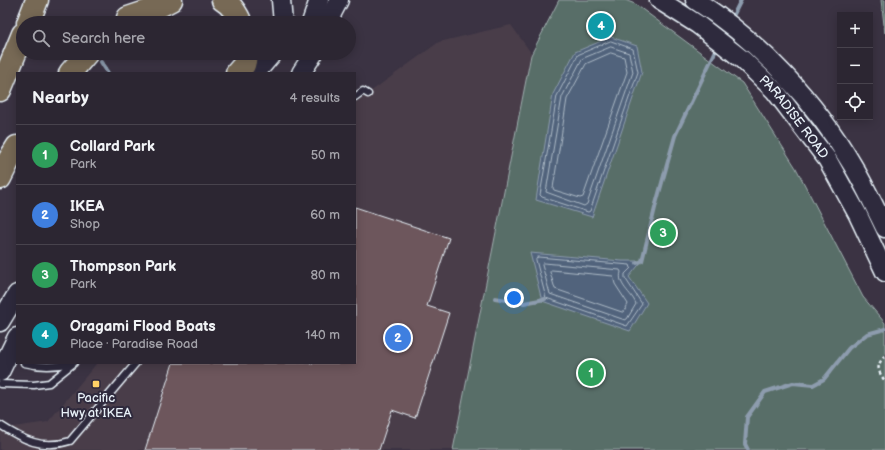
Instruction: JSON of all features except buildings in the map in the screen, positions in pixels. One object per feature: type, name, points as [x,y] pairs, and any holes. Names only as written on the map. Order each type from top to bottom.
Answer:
[{"type":"highway","points":[[31,16],[37,0]]},
{"type":"highway","points":[[130,16],[148,0]]},
{"type":"highway","points":[[136,16],[152,10],[171,0]]},
{"type":"highway","points":[[223,0],[228,3],[238,16]]},
{"type":"highway","points":[[0,90],[16,51]]},
{"type":"highway","points":[[71,72],[81,60]]},
{"type":"highway","points":[[238,72],[244,65],[245,60]]},
{"type":"highway","points":[[0,178],[16,148]]},
{"type":"main road","points":[[281,0],[282,16]]},
{"type":"main road","points":[[313,16],[319,0]]},
{"type":"main road","points":[[331,16],[339,0]]},
{"type":"main road","name":"PARADISE ROAD","points":[[659,0],[697,24],[743,60],[775,91],[828,159],[858,214],[885,272]]},
{"type":"main road","name":"PARADISE ROAD","points":[[695,0],[740,34],[790,80],[824,121],[854,166],[885,228]]},
{"type":"main road","points":[[258,72],[268,60]]},
{"type":"main road","points":[[289,72],[296,60]]},
{"type":"main road","points":[[302,72],[309,60]]},
{"type":"main road","points":[[0,322],[16,296]]},
{"type":"main road","points":[[5,359],[16,339]]},
{"type":"lane","points":[[356,96],[363,91],[368,94]]},
{"type":"lane","points":[[28,364],[36,366],[51,366],[66,364]]},
{"type":"lane","points":[[0,384],[49,383],[72,364]]},
{"type":"lane","points":[[0,425],[35,447],[52,450],[61,447],[70,441],[135,364]]},
{"type":"path","points":[[885,356],[879,362],[878,368],[885,381]]},
{"type":"shaded area","points":[[511,25],[531,53],[453,450],[0,450],[0,429],[48,422],[96,364],[356,364],[356,102],[439,42]]},
{"type":"green space","points":[[559,0],[625,0],[635,4],[742,83],[796,168],[863,297],[885,323],[885,450],[453,450],[531,55]]},
{"type":"green space","points":[[881,0],[885,0],[885,33]]},
{"type":"water","points":[[611,37],[637,46],[642,72],[592,217],[536,200],[553,94],[575,52]]},
{"type":"water","points":[[530,253],[622,261],[642,261],[629,277],[647,303],[630,331],[542,301]]},
{"type":"waterway","points":[[731,20],[741,0]]},
{"type":"waterway","points":[[637,263],[642,261],[675,136],[718,46]]},
{"type":"waterway","points":[[101,62],[107,72]]},
{"type":"waterway","points":[[495,298],[524,303],[545,299]]},
{"type":"waterway","points":[[748,450],[745,444],[747,417],[765,392],[793,383],[813,385],[824,379],[849,348],[867,334],[885,329]]},
{"type":"place","name":"Oragami Flood Boats","points":[[601,26]]},
{"type":"place","name":"Thompson Park","points":[[663,233]]},
{"type":"place","name":"IKEA","points":[[398,338]]},
{"type":"place","name":"Collard Park","points":[[591,373]]},
{"type":"place","name":"Pacific Hwy at IKEA","points":[[96,384]]}]
